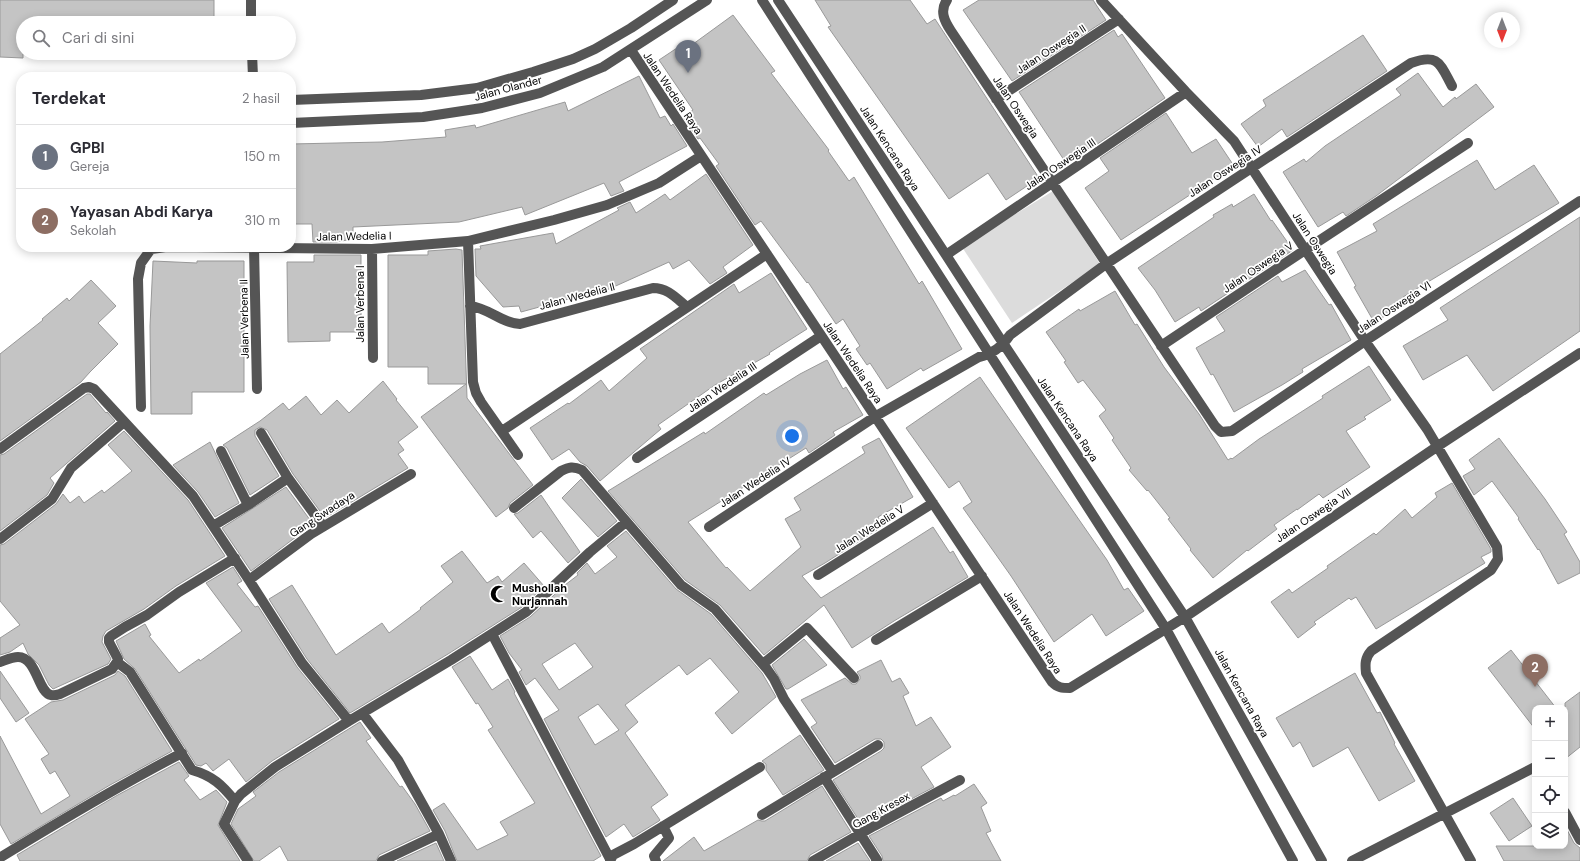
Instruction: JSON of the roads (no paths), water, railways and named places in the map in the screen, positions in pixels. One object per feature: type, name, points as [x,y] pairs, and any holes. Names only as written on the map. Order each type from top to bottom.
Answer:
[{"type":"street","points":[[251,0],[251,16]]},
{"type":"street","name":"Jalan Olander","points":[[296,100],[421,95],[477,88],[573,59],[595,49],[631,28],[673,0]]},
{"type":"street","name":"Jalan Olander","points":[[296,123],[423,117],[482,108],[546,91],[603,67],[707,0]]},
{"type":"street","points":[[762,0],[1166,629],[1294,861]]},
{"type":"street","name":"Jalan Kencana Raya","points":[[778,0],[1001,341],[1185,617],[1322,861]]},
{"type":"street","name":"Jalan Oswegia","points":[[946,0],[942,13],[946,23],[1161,346],[1215,426],[1221,432]]},
{"type":"street","name":"Jalan Oswegia","points":[[1101,0],[1186,92],[1234,141],[1365,341],[1438,446],[1497,547],[1498,559],[1491,570],[1371,652],[1366,657],[1365,664],[1366,673],[1471,861]]},
{"type":"street","name":"Jalan Oswegia II","points":[[996,99],[1119,20]]},
{"type":"street","name":"Jalan Wedelia Raya","points":[[631,50],[1056,687]]},
{"type":"street","name":"Jalan Oswegia IV","points":[[987,350],[1010,336],[1106,264],[1411,63],[1423,59],[1432,59],[1441,66],[1452,86]]},
{"type":"street","points":[[252,60],[253,72]]},
{"type":"street","name":"Jalan Oswegia III","points":[[946,255],[1186,92]]},
{"type":"street","name":"Jalan Oswegia V","points":[[1161,346],[1468,143]]},
{"type":"street","name":"Jalan Wedelia I","points":[[296,248],[372,249],[468,241],[554,220],[607,205],[658,183],[701,156]]},
{"type":"street","name":"Jalan Oswegia VI","points":[[1221,432],[1232,431],[1365,341],[1580,201]]},
{"type":"street","points":[[468,241],[473,382],[476,393],[518,455]]},
{"type":"street","name":"Jalan Verbena I","points":[[372,249],[373,358]]},
{"type":"street","name":"Jalan Wedelia I","points":[[141,407],[138,279],[141,263],[149,252]]},
{"type":"street","name":"Jalan Verbena II","points":[[254,252],[257,389]]},
{"type":"street","points":[[502,431],[767,254]]},
{"type":"street","name":"Jalan Wedelia II","points":[[470,306],[484,310],[506,322],[520,324],[653,288],[660,288],[667,290],[687,307]]},
{"type":"street","name":"Jalan Wedelia III","points":[[637,458],[821,336]]},
{"type":"street","name":"Jalan Wedelia IV","points":[[709,527],[876,416],[987,350]]},
{"type":"street","name":"Jalan Oswegia VII","points":[[1056,687],[1070,688],[1185,617],[1438,446],[1580,353]]},
{"type":"street","points":[[0,449],[84,388],[89,387],[94,389],[193,496],[235,558],[302,663],[349,721]]},
{"type":"street","points":[[0,539],[52,499],[71,468],[124,422]]},
{"type":"street","points":[[261,433],[288,478],[323,526]]},
{"type":"street","points":[[220,451],[248,505]]},
{"type":"street","points":[[514,508],[561,471],[569,467],[576,467],[582,470],[681,585],[715,609],[763,664],[774,679],[828,774],[860,835],[877,860],[876,861]]},
{"type":"street","name":"Gang Swadaya","points":[[249,580],[323,526],[410,474]]},
{"type":"street","points":[[213,526],[288,478]]},
{"type":"street","name":"Jalan Wedelia V","points":[[818,575],[933,503]]},
{"type":"street","points":[[248,861],[224,824],[235,801],[241,794],[275,767],[526,612],[590,552],[626,522]]},
{"type":"street","points":[[0,662],[16,658],[23,659],[36,672],[44,690],[48,694],[54,696],[105,673],[115,666],[118,659],[109,642],[109,638],[111,636],[147,615],[179,592],[235,558]]},
{"type":"street","points":[[876,640],[982,576]]},
{"type":"street","points":[[763,664],[807,628],[854,678]]},
{"type":"street","points":[[492,634],[610,860]]},
{"type":"street","points":[[117,662],[130,672],[192,770],[207,774],[221,784],[235,801]]},
{"type":"street","points":[[363,714],[398,760],[439,834],[451,861]]},
{"type":"street","points":[[762,815],[878,745]]},
{"type":"street","points":[[1,858],[57,823],[182,753]]},
{"type":"street","points":[[610,860],[613,855],[760,767]]},
{"type":"street","points":[[1352,861],[1532,769]]},
{"type":"street","name":"Gang Kresex","points":[[813,861],[960,780]]},
{"type":"street","points":[[1566,813],[1580,840]]},
{"type":"street","points":[[656,861],[654,856],[669,838],[663,826]]},
{"type":"street","points":[[382,861],[439,834]]},
{"type":"place","name":"GPBI","points":[[688,73]]},
{"type":"place","name":"Mushollah Nurjannah","points":[[499,594]]},
{"type":"place","name":"Yayasan Abdi Karya","points":[[1535,687]]}]
